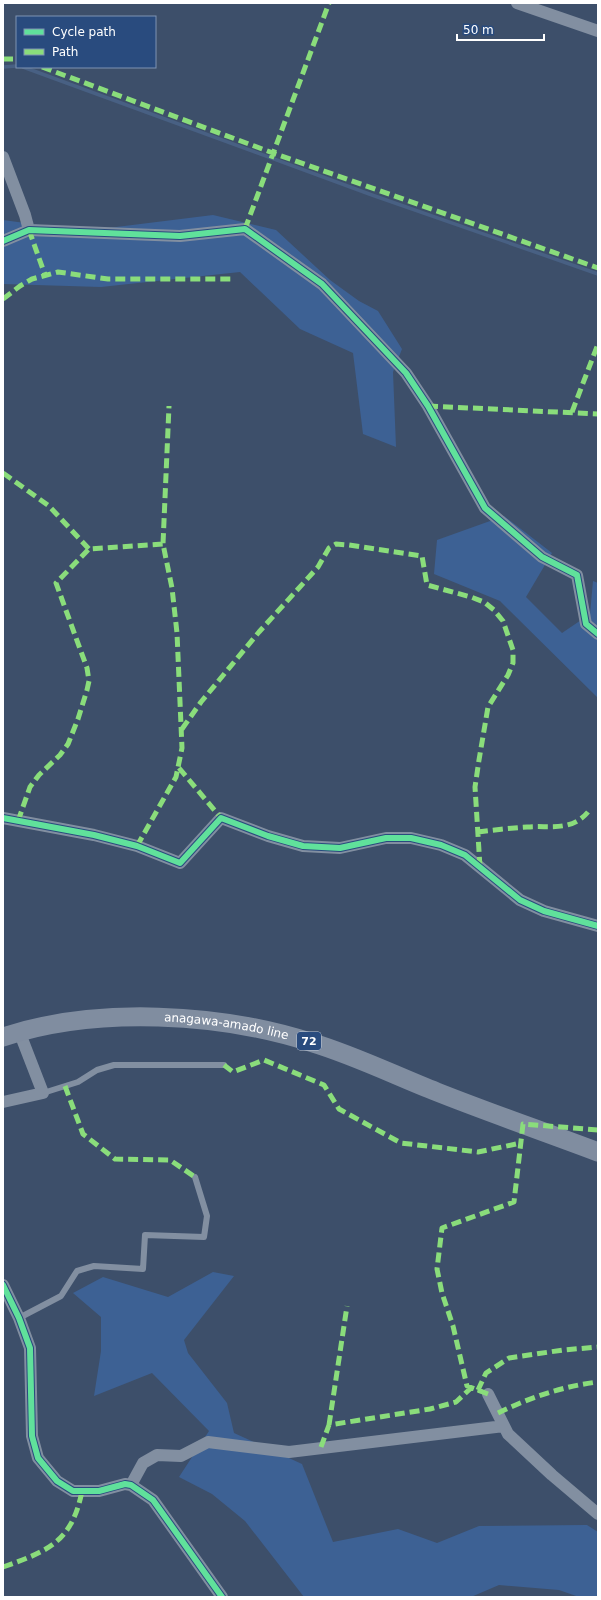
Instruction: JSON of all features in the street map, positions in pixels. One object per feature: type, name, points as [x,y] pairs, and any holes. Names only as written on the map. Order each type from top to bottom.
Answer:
[{"type":"main road","name":"anagawa-amado line","points":[[11,1034],[95,1019],[136,1017],[204,1020],[278,1032],[335,1050],[439,1093],[598,1152]]},
{"type":"street","points":[[517,3],[598,31]]},
{"type":"street","points":[[3,157],[25,215],[29,230]]},
{"type":"street","points":[[3,241],[29,230],[180,236],[245,229],[322,284],[406,373],[428,406],[485,508],[542,557],[577,575],[586,624],[598,634]]},
{"type":"street","points":[[3,818],[106,838],[137,846],[180,863],[221,818],[268,836],[304,846],[340,848],[386,838],[411,838],[441,845],[465,855],[520,900],[538,908],[598,926]]},
{"type":"street","points":[[3,1102],[43,1093],[11,1034]]},
{"type":"street","points":[[3,1285],[19,1318],[30,1348],[32,1436],[38,1458],[57,1481],[73,1491],[99,1491],[125,1484],[130,1485],[153,1500],[222,1597]]},
{"type":"street","points":[[488,1394],[508,1434],[552,1475],[598,1514]]},
{"type":"street","points":[[130,1485],[142,1463],[157,1455],[181,1456],[208,1442],[289,1452],[504,1426]]},
{"type":"lane","points":[[43,1093],[78,1082],[97,1070],[114,1065],[224,1065]]},
{"type":"lane","points":[[19,1318],[61,1296],[77,1270],[94,1266],[143,1269],[145,1235],[204,1238],[207,1216],[196,1177]]},
{"type":"shaded area","points":[[213,215],[276,230],[330,280],[359,301],[378,311],[402,349],[393,372],[396,447],[363,434],[353,353],[300,329],[240,272],[101,287],[3,284],[3,220],[84,231]]},
{"type":"shaded area","points":[[504,516],[552,553],[526,597],[562,633],[590,614],[593,581],[598,583],[598,698],[500,601],[434,574],[437,540]]},
{"type":"shaded area","points":[[213,1272],[234,1276],[184,1340],[188,1353],[227,1403],[234,1433],[302,1464],[333,1542],[398,1529],[437,1543],[479,1526],[587,1525],[598,1532],[598,1597],[579,1597],[559,1590],[499,1585],[471,1597],[304,1597],[245,1521],[212,1494],[179,1477],[209,1431],[152,1373],[94,1396],[101,1351],[101,1317],[73,1293],[103,1277],[168,1297]]},
{"type":"waterway","points":[[3,67],[16,66]]},
{"type":"waterway","points":[[26,68],[372,195],[598,274]]},
{"type":"marked path","points":[[245,229],[329,3]]},
{"type":"marked path","points":[[3,59],[16,59]]},
{"type":"marked path","points":[[45,68],[273,153],[598,268]]},
{"type":"marked path","points":[[29,230],[45,275]]},
{"type":"marked path","points":[[3,299],[32,279],[58,272],[108,279],[231,279]]},
{"type":"marked path","points":[[572,412],[598,344]]},
{"type":"marked path","points":[[137,846],[176,777],[182,748],[177,633],[172,588],[163,544],[169,406]]},
{"type":"marked path","points":[[428,406],[598,414]]},
{"type":"marked path","points":[[3,473],[49,506],[89,549]]},
{"type":"marked path","points":[[18,821],[30,787],[39,775],[60,755],[68,744],[78,719],[89,681],[87,668],[56,583],[89,549],[163,544]]},
{"type":"marked path","points":[[182,729],[201,702],[259,632],[318,567],[329,548],[336,544],[349,545],[422,556],[427,585],[484,602],[494,610],[503,621],[513,650],[513,663],[508,675],[488,707],[479,760],[475,787],[480,867]]},
{"type":"marked path","points":[[179,768],[221,818]]},
{"type":"marked path","points":[[478,832],[521,827],[567,825],[575,822],[588,812]]},
{"type":"marked path","points":[[224,1065],[233,1072],[264,1060],[324,1085],[339,1109],[401,1143],[478,1152],[521,1143]]},
{"type":"marked path","points":[[65,1086],[83,1134],[115,1159],[170,1160],[195,1177]]},
{"type":"marked path","points":[[488,1394],[467,1386],[453,1326],[442,1293],[437,1269],[442,1228],[514,1202],[523,1124],[598,1130]]},
{"type":"marked path","points":[[329,1425],[347,1306]]},
{"type":"marked path","points":[[321,1447],[329,1425],[430,1409],[456,1402],[471,1388],[478,1390],[486,1373],[509,1358],[563,1350],[598,1347]]},
{"type":"marked path","points":[[498,1413],[546,1393],[572,1386],[598,1382]]},
{"type":"marked path","points":[[3,1567],[33,1556],[56,1542],[72,1522],[78,1508],[82,1491]]},
{"type":"cycle path","points":[[3,241],[29,230],[180,236],[245,229],[322,284],[406,373],[428,406],[485,508],[542,557],[577,575],[586,624],[598,634]]},
{"type":"cycle path","points":[[3,818],[94,835],[137,846],[180,863],[221,818],[268,836],[303,846],[340,848],[386,838],[411,838],[441,845],[465,855],[520,900],[544,911],[598,926]]},
{"type":"cycle path","points":[[3,1285],[19,1318],[30,1348],[32,1436],[38,1458],[57,1481],[73,1491],[99,1491],[125,1484],[131,1485],[153,1500],[222,1597]]}]
